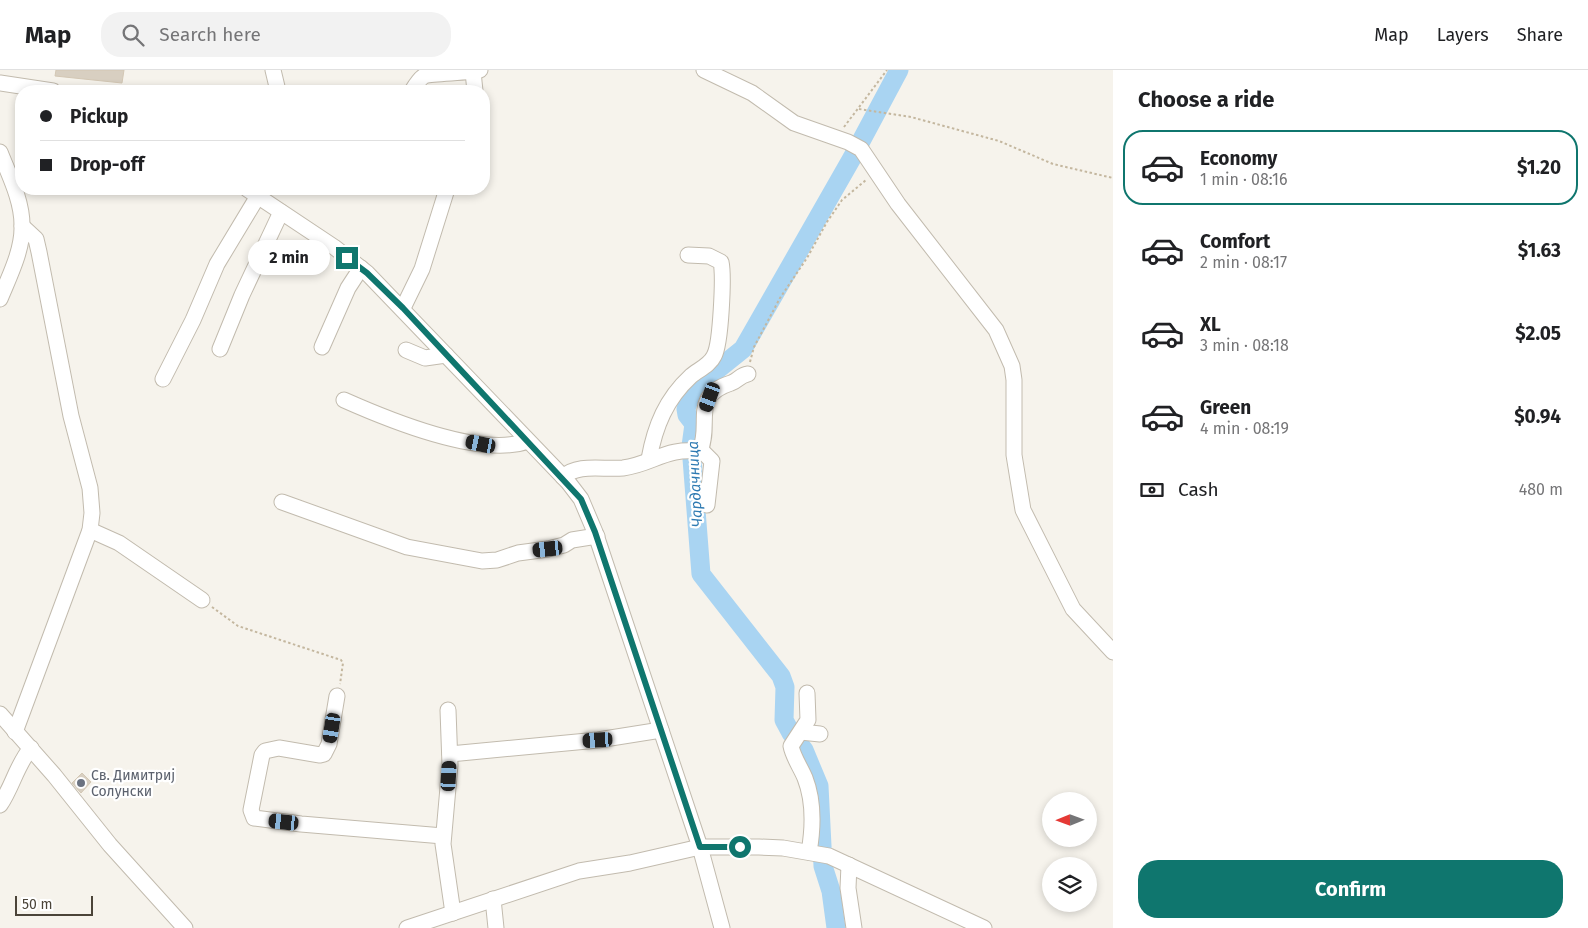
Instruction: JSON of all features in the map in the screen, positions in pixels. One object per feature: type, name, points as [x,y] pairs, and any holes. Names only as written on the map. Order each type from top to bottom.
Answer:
[{"type":"street","points":[[273,70],[277,85]]},
{"type":"street","points":[[704,70],[752,92],[794,123],[858,147],[996,330],[1013,373],[1014,455],[1023,510],[1073,609],[1113,652]]},
{"type":"street","points":[[416,85],[427,74],[477,71],[476,85]]},
{"type":"street","points":[[0,82],[18,85]]},
{"type":"street","points":[[0,152],[15,193]]},
{"type":"street","points":[[0,299],[14,262],[22,226],[20,207],[16,195]]},
{"type":"street","points":[[163,379],[193,320],[216,264],[253,195]]},
{"type":"street","points":[[259,195],[361,268],[403,308],[446,356],[563,477],[581,499],[597,536],[700,847],[722,928]]},
{"type":"street","points":[[403,308],[422,269],[445,195]]},
{"type":"street","points":[[220,349],[242,295],[281,212]]},
{"type":"street","points":[[16,732],[90,530],[92,513],[90,488],[71,416],[36,239],[22,226]]},
{"type":"street","points":[[649,459],[654,435],[669,400],[690,377],[712,360],[718,345],[722,265],[715,258],[688,255]]},
{"type":"street","points":[[322,347],[348,288],[361,268]]},
{"type":"street","points":[[406,350],[425,358],[446,356]]},
{"type":"street","points":[[695,451],[705,438],[703,419],[712,393],[723,385],[734,382],[742,375],[748,374]]},
{"type":"street","points":[[344,400],[396,421],[458,440],[499,446],[510,446],[528,441]]},
{"type":"street","points":[[563,477],[574,470],[624,468],[677,450],[706,453],[712,461],[707,505]]},
{"type":"street","points":[[282,502],[407,547],[482,561],[497,560],[518,552],[564,546],[572,540],[597,536]]},
{"type":"street","points":[[90,530],[119,543],[202,600]]},
{"type":"street","points":[[807,693],[808,720],[797,737],[792,750],[806,781],[812,829],[819,854]]},
{"type":"street","points":[[338,696],[330,744],[324,754],[320,756],[278,748],[265,751],[262,755],[251,810],[254,818],[443,836]]},
{"type":"street","points":[[448,710],[450,754],[443,836],[453,913]]},
{"type":"street","points":[[0,714],[31,748],[110,845],[185,928]]},
{"type":"street","points":[[450,754],[598,740],[661,730]]},
{"type":"street","points":[[797,737],[820,734]]},
{"type":"street","points":[[0,805],[10,790],[23,758],[31,748]]},
{"type":"street","points":[[407,928],[579,871],[630,863],[700,847],[759,847],[819,854],[849,865],[984,928]]},
{"type":"street","points":[[849,865],[848,888],[854,928]]},
{"type":"street","points":[[493,899],[496,928]]},
{"type":"path","points":[[828,135],[846,126],[887,70]]},
{"type":"path","points":[[859,109],[911,116],[965,133],[1000,141],[1053,164],[1113,178]]},
{"type":"path","points":[[748,374],[754,347],[780,298],[807,258],[827,222],[842,200],[875,172]]},
{"type":"path","points":[[202,600],[238,626],[341,660],[343,668],[338,696]]},
{"type":"building","points":[[56,70],[124,70],[122,83],[55,76]]},
{"type":"building","name":"Св. Димитриј Солунски","points":[[82,773],[91,782],[81,793],[72,783]]},
{"type":"waterway","name":"Чардачница","points":[[836,928],[831,891],[823,866],[819,786],[804,750],[784,720],[785,687],[781,676],[701,574],[691,446],[694,424],[687,415],[686,409],[692,390],[743,349],[852,158],[899,70]]},
{"type":"place","name":"Св. Димитриј Солунски","points":[[81,783]]},
{"type":"route","points":[[347,258],[367,273],[403,308],[446,356],[568,482],[581,499],[595,532],[700,847],[740,847]]}]
